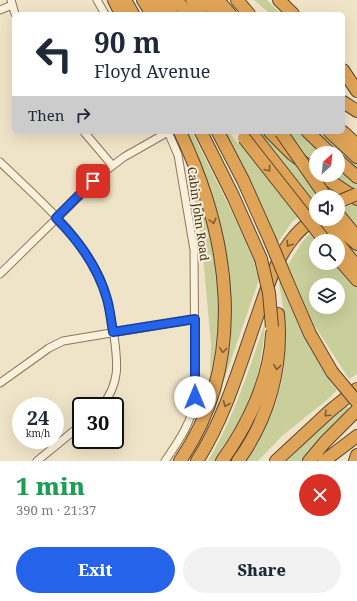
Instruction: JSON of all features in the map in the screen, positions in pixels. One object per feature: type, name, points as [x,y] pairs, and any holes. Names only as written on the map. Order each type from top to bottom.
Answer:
[{"type":"highway","points":[[114,0],[120,12]]},
{"type":"highway","points":[[125,0],[133,12]]},
{"type":"highway","points":[[143,0],[151,12]]},
{"type":"highway","points":[[154,0],[161,12]]},
{"type":"highway","points":[[164,0],[171,12]]},
{"type":"highway","points":[[177,0],[186,12]]},
{"type":"highway","points":[[192,0],[200,12]]},
{"type":"highway","points":[[205,0],[215,12]]},
{"type":"highway","points":[[218,0],[228,12]]},
{"type":"highway","points":[[237,0],[247,12]]},
{"type":"highway","points":[[279,0],[291,12]]},
{"type":"highway","points":[[345,73],[357,91]]},
{"type":"highway","points":[[345,103],[357,110]]},
{"type":"highway","points":[[180,461],[198,431],[214,389],[222,355],[226,315],[223,270],[216,234],[202,185],[181,134]]},
{"type":"highway","points":[[202,134],[234,196],[271,284],[278,314],[279,337],[274,384],[258,429],[238,461]]},
{"type":"highway","points":[[219,134],[243,180],[310,334],[332,372],[357,402]]},
{"type":"highway","points":[[247,134],[309,200]]},
{"type":"highway","points":[[247,134],[320,234]]},
{"type":"highway","points":[[272,134],[292,154],[309,167]]},
{"type":"highway","points":[[282,134],[321,190]]},
{"type":"highway","points":[[310,134],[323,146]]},
{"type":"highway","points":[[332,134],[357,157]]},
{"type":"highway","points":[[345,134],[357,145]]},
{"type":"highway","points":[[345,166],[357,177]]},
{"type":"highway","points":[[280,169],[309,206]]},
{"type":"highway","points":[[332,182],[357,199]]},
{"type":"highway","points":[[345,199],[357,194]]},
{"type":"highway","points":[[197,461],[211,438],[226,406],[262,302],[276,268],[294,237],[309,222]]},
{"type":"highway","points":[[345,222],[357,237]]},
{"type":"highway","points":[[324,226],[331,234]]},
{"type":"highway","points":[[336,226],[357,244]]},
{"type":"highway","points":[[345,252],[357,267]]},
{"type":"highway","points":[[222,461],[239,436],[259,391],[270,353],[272,327],[268,293],[261,260]]},
{"type":"highway","points":[[345,266],[357,280]]},
{"type":"highway","points":[[276,461],[357,389]]},
{"type":"highway","points":[[309,461],[357,410]]},
{"type":"highway","points":[[324,461],[357,436]]},
{"type":"highway","points":[[356,461],[357,455]]},
{"type":"street","points":[[97,0],[104,12]]},
{"type":"street","points":[[0,10],[11,3]]},
{"type":"street","points":[[86,134],[112,165]]},
{"type":"street","points":[[0,274],[93,181],[112,165],[164,134]]},
{"type":"street","name":"Cabin John Road","points":[[165,461],[185,428],[194,408],[195,397],[194,250],[178,155],[169,134]]},
{"type":"street","points":[[0,162],[77,240],[97,272],[107,300],[117,356],[117,370],[114,385],[107,397]]},
{"type":"street","points":[[0,383],[57,344],[70,339],[195,319]]},
{"type":"street","points":[[37,461],[72,432]]},
{"type":"green space","points":[[254,0],[267,0],[279,12],[268,12]]},
{"type":"green space","points":[[186,134],[193,134],[233,214],[253,259],[259,280],[222,386],[220,385],[232,309],[227,271]]},
{"type":"green space","points":[[225,134],[230,134],[238,144],[251,134],[266,134],[309,170],[309,182],[324,182],[334,190],[309,190],[309,208],[292,222],[278,242],[250,181]]},
{"type":"green space","points":[[287,134],[304,134],[317,146],[309,146],[309,162],[298,153]]},
{"type":"green space","points":[[317,134],[326,134],[339,146],[330,146]]},
{"type":"green space","points":[[345,152],[357,163],[357,170],[345,159]]},
{"type":"green space","points":[[345,171],[357,181],[357,194],[338,182],[345,182]]},
{"type":"green space","points":[[191,184],[197,184],[208,223],[218,276],[219,322],[210,377],[211,343],[202,246],[198,215]]},
{"type":"green space","points":[[354,203],[357,204],[357,374],[349,379],[314,325],[309,314],[345,314],[345,278],[309,278],[309,313],[288,265],[302,242],[309,234],[309,270],[345,270],[345,234],[309,234],[323,226],[345,226],[345,208]]},
{"type":"green space","points":[[280,281],[312,351],[337,390],[282,436],[258,461],[245,461],[270,417],[282,380],[286,342],[283,304],[279,284]]},
{"type":"green space","points":[[265,322],[263,348],[251,397],[230,441],[216,461],[208,461],[233,410]]},
{"type":"green space","points":[[345,404],[350,410],[301,461],[287,461]]},
{"type":"route","points":[[93,181],[56,218],[77,240],[97,272],[107,300],[113,332],[195,319],[195,397]]}]
